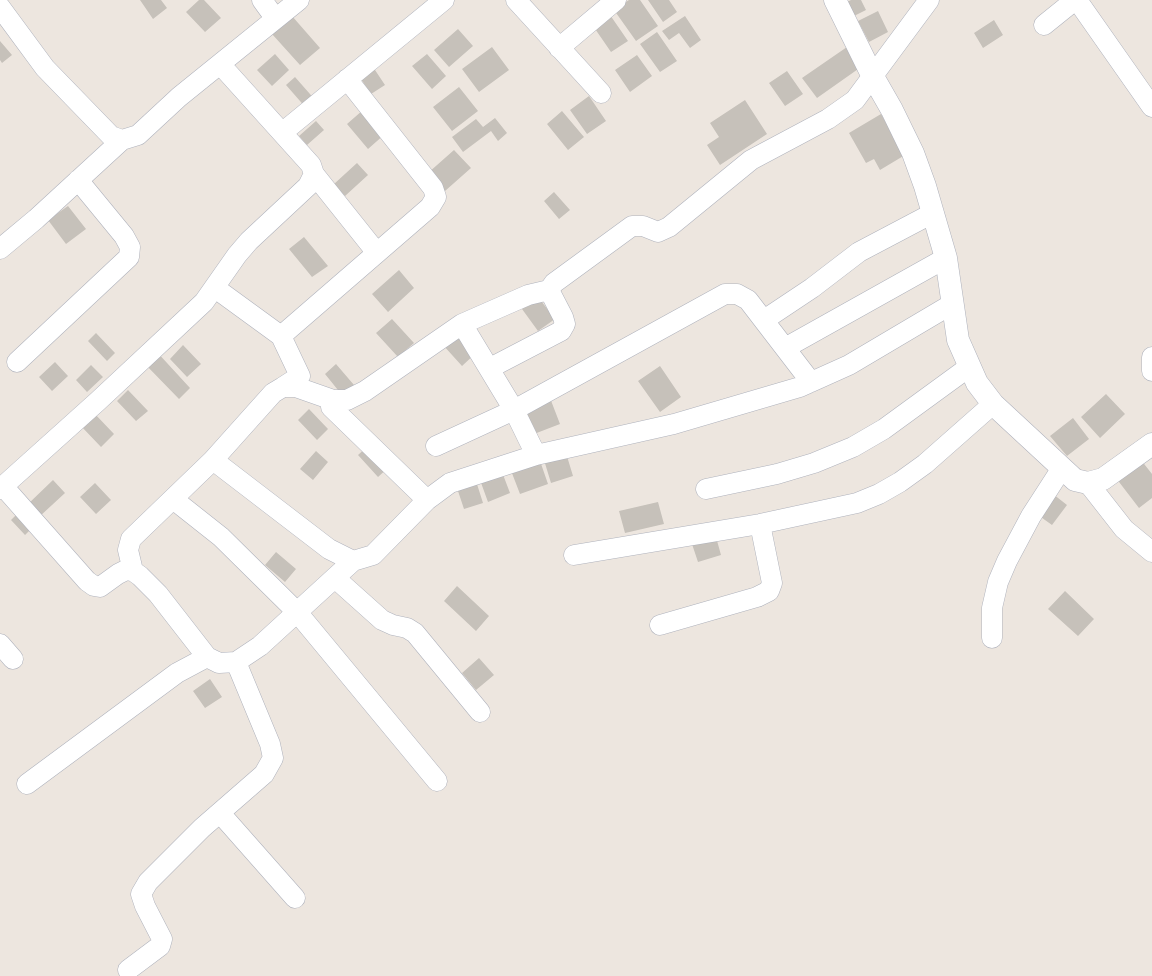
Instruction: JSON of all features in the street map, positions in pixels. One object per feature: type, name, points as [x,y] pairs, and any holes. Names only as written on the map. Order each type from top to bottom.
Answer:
[{"type":"street","points":[[262,0],[275,18]]},
{"type":"street","points":[[0,249],[122,140],[138,135],[179,97],[299,0]]},
{"type":"street","points":[[283,132],[444,0]]},
{"type":"street","points":[[516,0],[601,93]]},
{"type":"street","points":[[559,48],[616,0]]},
{"type":"street","points":[[835,0],[913,153],[946,258],[958,340],[978,384],[994,404],[1075,480],[1088,483],[1103,479],[1152,444]]},
{"type":"street","points":[[283,387],[296,388],[333,400],[348,400],[365,391],[462,324],[528,295],[549,290],[554,283],[632,226],[643,226],[658,232],[669,227],[751,160],[828,119],[855,100],[872,75],[929,0]]},
{"type":"street","points":[[1044,25],[1076,0],[1152,107]]},
{"type":"street","points":[[0,7],[45,68],[111,136],[122,140]]},
{"type":"street","points":[[220,64],[283,132],[311,165],[314,174],[377,253]]},
{"type":"street","points":[[281,336],[430,207],[436,197],[433,188],[347,79]]},
{"type":"street","points":[[314,174],[308,186],[237,255],[204,302],[2,488],[87,581],[94,586],[100,587],[126,570],[133,571],[158,594],[207,657],[219,663],[236,662],[260,646],[353,561],[373,555],[427,500],[450,483],[536,454],[674,424],[800,387],[849,364],[952,304]]},
{"type":"street","points":[[17,362],[129,257],[130,248],[124,236],[78,180]]},
{"type":"street","points":[[764,320],[812,288],[859,252],[933,213]]},
{"type":"street","points":[[785,348],[946,258]]},
{"type":"street","points":[[490,368],[561,331],[565,324],[563,317],[549,290]]},
{"type":"street","points":[[133,571],[128,550],[131,539],[213,460],[273,393],[300,376],[281,336],[222,294]]},
{"type":"street","points":[[436,446],[514,410],[725,294],[737,294],[748,300],[811,382]]},
{"type":"street","points":[[462,324],[514,410],[536,454]]},
{"type":"street","points":[[1152,356],[1152,372]]},
{"type":"street","points":[[706,489],[777,474],[814,463],[853,447],[884,429],[969,367]]},
{"type":"street","points":[[574,554],[760,524],[857,503],[879,494],[900,482],[925,464],[994,404]]},
{"type":"street","points":[[331,407],[427,500]]},
{"type":"street","points":[[213,460],[329,549],[353,561]]},
{"type":"street","points":[[992,638],[992,608],[998,582],[1006,561],[1062,468]]},
{"type":"street","points":[[1088,483],[1124,529],[1152,552]]},
{"type":"street","points":[[173,499],[221,537],[297,612],[438,781]]},
{"type":"street","points":[[660,625],[757,597],[769,592],[772,583],[760,524]]},
{"type":"street","points":[[335,578],[382,620],[393,625],[407,628],[415,633],[480,712]]},
{"type":"street","points":[[0,644],[13,659]]},
{"type":"street","points":[[27,784],[177,673],[207,657]]},
{"type":"street","points":[[128,970],[160,946],[162,939],[144,906],[141,894],[148,882],[220,812],[264,774],[273,758],[270,744],[236,662]]},
{"type":"street","points":[[220,812],[295,898]]},
{"type":"building","points":[[140,0],[161,0],[167,8],[153,19]]},
{"type":"building","points":[[199,0],[204,0],[221,18],[205,32],[186,12]]},
{"type":"building","points":[[629,0],[640,0],[658,26],[636,41],[614,10]]},
{"type":"building","points":[[648,0],[669,0],[677,12],[663,22]]},
{"type":"building","points":[[851,0],[861,0],[866,10],[854,16],[847,2]]},
{"type":"building","points":[[878,11],[888,32],[869,42],[858,21]]},
{"type":"building","points":[[608,12],[628,41],[611,52],[591,23]]},
{"type":"building","points":[[292,16],[320,48],[300,65],[272,34]]},
{"type":"building","points":[[685,16],[701,40],[690,48],[679,33],[669,40],[662,31]]},
{"type":"building","points":[[994,20],[1003,35],[983,48],[974,33]]},
{"type":"building","points":[[458,29],[473,46],[449,67],[434,50]]},
{"type":"building","points":[[657,32],[677,61],[660,72],[640,44]]},
{"type":"building","points":[[0,41],[12,55],[2,63],[0,60]]},
{"type":"building","points":[[492,47],[509,70],[479,92],[462,69]]},
{"type":"building","points":[[847,47],[861,67],[817,98],[802,78]]},
{"type":"building","points":[[275,54],[289,70],[272,86],[257,70]]},
{"type":"building","points":[[427,54],[446,76],[432,89],[412,66]]},
{"type":"building","points":[[637,55],[652,76],[630,92],[615,70]]},
{"type":"building","points":[[371,64],[385,85],[371,94],[357,73]]},
{"type":"building","points":[[787,71],[803,94],[785,106],[769,83]]},
{"type":"building","points":[[295,77],[317,102],[307,109],[286,85]]},
{"type":"building","points":[[459,87],[478,111],[452,131],[433,107]]},
{"type":"building","points":[[589,96],[606,121],[587,134],[570,110]]},
{"type":"building","points":[[745,100],[767,134],[720,165],[707,145],[719,137],[710,123]]},
{"type":"building","points":[[363,110],[385,134],[368,149],[347,124]]},
{"type":"building","points":[[562,111],[584,137],[568,150],[547,124]]},
{"type":"building","points":[[881,114],[905,155],[880,170],[874,159],[866,163],[849,133]]},
{"type":"building","points":[[495,118],[507,133],[498,141],[491,131],[463,152],[452,137],[476,119],[483,127]]},
{"type":"building","points":[[316,121],[324,130],[307,145],[299,136]]},
{"type":"building","points":[[454,150],[471,168],[445,191],[428,173]]},
{"type":"building","points":[[357,163],[368,175],[345,196],[334,184]]},
{"type":"building","points":[[554,192],[570,210],[559,219],[544,201]]},
{"type":"building","points":[[68,206],[86,229],[66,244],[48,220]]},
{"type":"building","points":[[304,237],[328,266],[312,277],[289,249]]},
{"type":"building","points":[[399,270],[414,288],[388,312],[372,294]]},
{"type":"building","points":[[538,297],[555,319],[538,331],[522,309]]},
{"type":"building","points":[[392,319],[414,343],[398,357],[376,333]]},
{"type":"building","points":[[96,333],[115,353],[107,361],[88,341]]},
{"type":"building","points":[[457,333],[476,353],[462,366],[443,345]]},
{"type":"building","points":[[183,345],[201,364],[187,377],[170,359]]},
{"type":"building","points":[[156,351],[190,388],[179,399],[144,363]]},
{"type":"building","points":[[55,362],[68,376],[52,391],[39,377]]},
{"type":"building","points":[[336,364],[354,385],[342,395],[325,374]]},
{"type":"building","points":[[91,365],[103,377],[87,392],[76,380]]},
{"type":"building","points":[[660,366],[681,397],[660,412],[638,381]]},
{"type":"building","points":[[128,390],[148,411],[136,421],[117,401]]},
{"type":"building","points":[[1106,394],[1125,414],[1100,438],[1081,417]]},
{"type":"building","points":[[550,398],[560,424],[534,434],[525,407]]},
{"type":"building","points":[[309,409],[328,429],[317,440],[298,420]]},
{"type":"building","points":[[94,413],[114,434],[101,447],[80,425]]},
{"type":"building","points":[[1073,418],[1089,439],[1067,456],[1050,436]]},
{"type":"building","points":[[369,445],[389,467],[378,477],[358,455]]},
{"type":"building","points":[[316,451],[328,462],[313,480],[300,469]]},
{"type":"building","points":[[566,453],[573,476],[551,483],[544,460]]},
{"type":"building","points":[[539,458],[548,484],[520,494],[510,468]]},
{"type":"building","points":[[1141,460],[1152,474],[1152,498],[1139,508],[1116,478]]},
{"type":"building","points":[[502,472],[510,493],[488,502],[480,480]]},
{"type":"building","points":[[53,480],[65,493],[39,517],[27,505]]},
{"type":"building","points":[[476,481],[483,503],[464,509],[457,488]]},
{"type":"building","points":[[95,483],[111,500],[96,514],[80,497]]},
{"type":"building","points":[[1053,494],[1067,505],[1052,525],[1038,515]]},
{"type":"building","points":[[658,502],[664,524],[625,533],[619,511]]},
{"type":"building","points":[[20,511],[34,526],[25,535],[11,520]]},
{"type":"building","points":[[716,537],[721,555],[698,562],[692,544]]},
{"type":"building","points":[[276,552],[296,569],[285,582],[265,565]]},
{"type":"building","points":[[457,586],[489,616],[476,631],[444,601]]},
{"type":"building","points":[[1065,591],[1094,619],[1078,636],[1048,609]]},
{"type":"building","points":[[479,658],[494,675],[476,690],[462,673]]},
{"type":"building","points":[[210,679],[222,697],[205,708],[193,691]]}]
